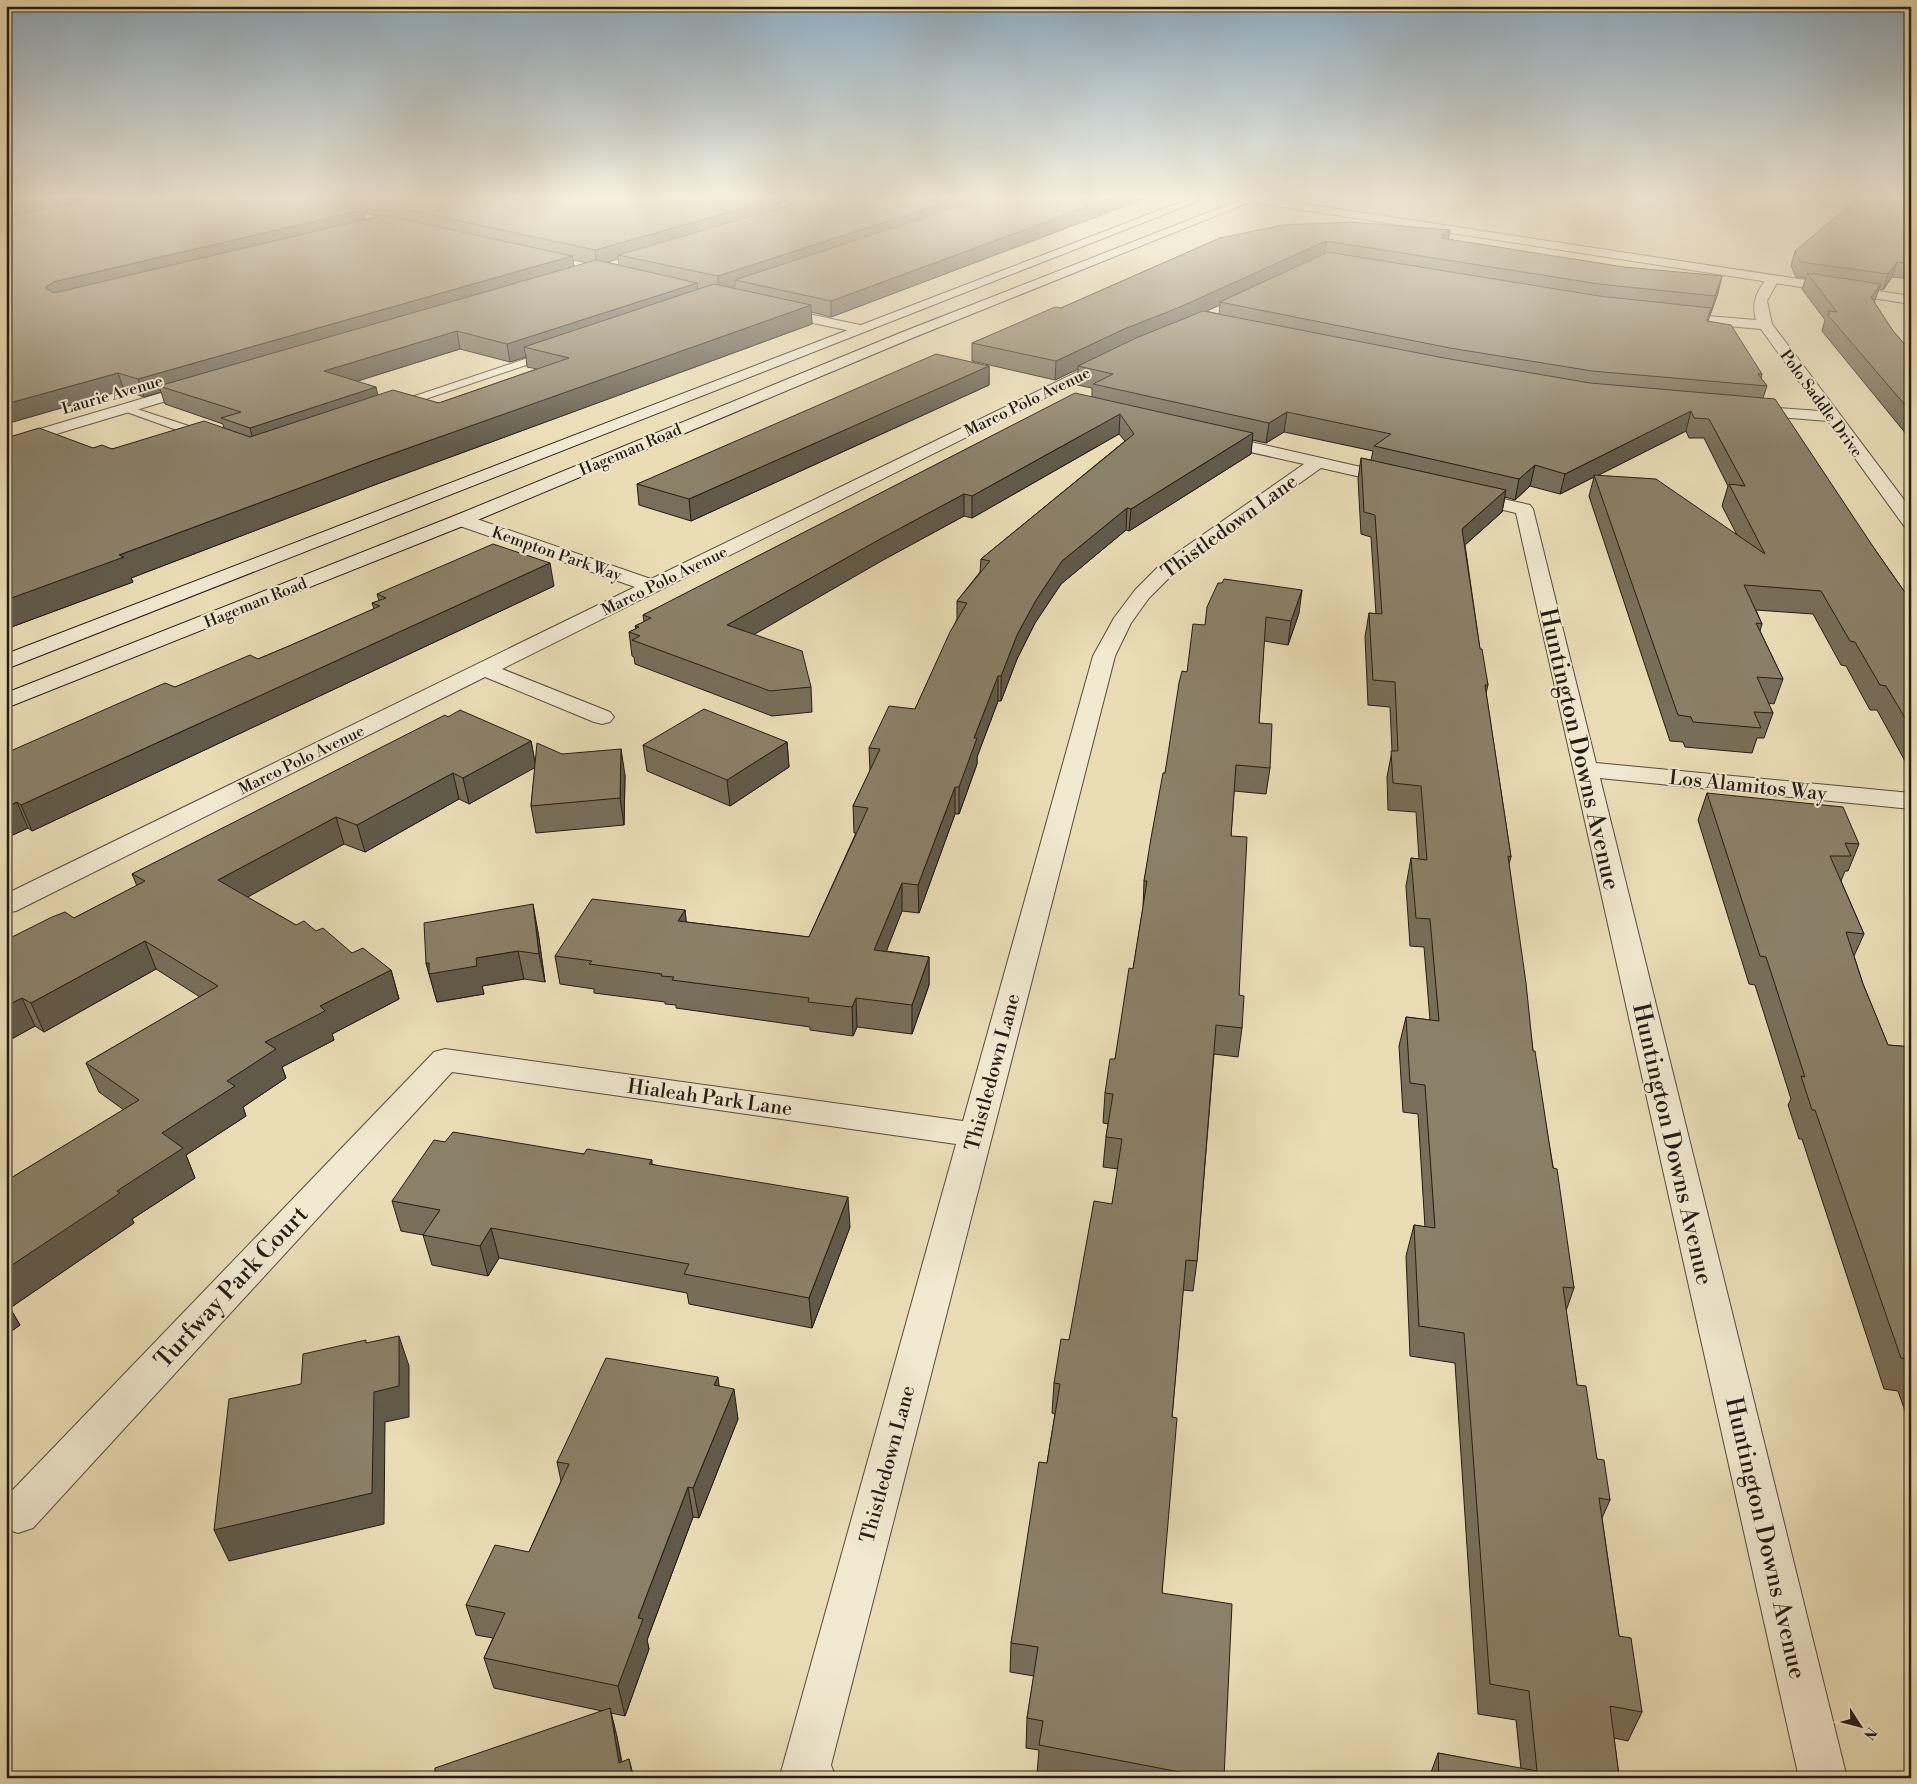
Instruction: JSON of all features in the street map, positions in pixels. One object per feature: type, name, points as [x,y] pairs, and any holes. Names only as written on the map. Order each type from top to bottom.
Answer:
[{"type":"street","name":"Hageman Road","points":[[6,662],[984,281]]},
{"type":"street","name":"Hageman Road","points":[[6,701],[462,520],[700,419],[1043,281]]},
{"type":"street","name":"Polo Saddle Drive","points":[[1771,281],[1764,289],[1759,301],[1760,313],[1765,326],[1830,416],[1911,522]]},
{"type":"street","points":[[1788,281],[1911,300]]},
{"type":"street","points":[[700,419],[741,391],[868,339],[869,333],[860,329],[763,308]]},
{"type":"street","points":[[1656,315],[1765,326]]},
{"type":"street","name":"Marco Polo Avenue","points":[[6,905],[1129,351]]},
{"type":"street","name":"Laurie Avenue","points":[[6,444],[207,384]]},
{"type":"street","points":[[462,520],[463,508],[477,496],[651,424],[698,393]]},
{"type":"street","points":[[1034,397],[1063,403]]},
{"type":"street","points":[[1735,410],[1830,416]]},
{"type":"street","points":[[1204,436],[1411,484]]},
{"type":"street","name":"Thistledown Lane","points":[[808,1775],[975,1134],[1104,656],[1121,622],[1142,594],[1168,568],[1318,462]]},
{"type":"street","name":"Huntington Downs Avenue","points":[[1449,492],[1524,509],[1822,1778]]},
{"type":"street","name":"Kempton Park Way","points":[[462,520],[652,586]]},
{"type":"street","points":[[6,697],[83,655],[340,551],[347,540],[342,532]]},
{"type":"street","points":[[484,669],[602,717]]},
{"type":"street","name":"Los Alamitos Way","points":[[1585,769],[1911,801]]},
{"type":"street","name":"Hialeah Park Lane","points":[[445,1060],[975,1134]]},
{"type":"street","name":"Turfway Park Court","points":[[18,1514],[445,1060]]},
{"type":"lane","points":[[386,408],[565,348]]},
{"type":"lane","points":[[125,408],[218,440]]},
{"type":"building","points":[[6,281],[56,281],[45,288],[54,293],[104,281],[483,281],[138,379],[118,373],[6,404]]},
{"type":"building","points":[[522,281],[689,281],[697,283],[507,344],[457,331],[324,371],[376,387],[250,428],[221,418],[241,412],[159,386]]},
{"type":"building","points":[[741,281],[885,281],[831,301]]},
{"type":"building","points":[[1122,281],[1237,281],[1180,307],[1124,329],[1056,361],[972,343],[1055,307],[1061,308]]},
{"type":"building","points":[[1265,281],[1508,281],[1599,296],[1711,308],[1707,321],[1731,325],[1762,374],[1758,374],[1767,386],[1592,371],[1450,348],[1220,302]]},
{"type":"building","points":[[1582,281],[1720,281],[1715,296]]},
{"type":"building","points":[[1813,281],[1863,281],[1881,284],[1871,297],[1893,331],[1911,349],[1911,412],[1827,314],[1830,314],[1828,311],[1837,312]]},
{"type":"building","points":[[714,284],[811,305],[372,461],[119,555],[124,557],[6,600],[6,438],[39,428],[93,448],[102,445],[112,449],[204,421],[250,437],[393,390],[439,403],[569,358],[524,347]]},
{"type":"building","points":[[1203,311],[1444,358],[1590,383],[1775,399],[1911,601],[1911,728],[1886,686],[1880,685],[1855,642],[1850,641],[1821,591],[1744,585],[1762,624],[1756,623],[1783,679],[1757,677],[1773,713],[1754,712],[1761,728],[1693,722],[1691,717],[1678,715],[1594,475],[1656,479],[1765,554],[1729,484],[1745,486],[1709,419],[1694,418],[1691,411],[1565,474],[1535,465],[1519,479],[1374,446],[1391,434],[1287,412],[1269,423],[1093,384],[1113,374],[1078,366],[1136,338]]},
{"type":"building","points":[[936,354],[989,366],[689,499],[637,484]]},
{"type":"building","points":[[1075,393],[1253,433],[1131,509],[1127,508],[1062,561],[1036,600],[1017,635],[1001,676],[998,676],[974,738],[977,738],[959,787],[955,787],[918,885],[902,883],[874,950],[929,957],[912,1005],[856,998],[852,1007],[808,1002],[809,998],[672,980],[674,977],[661,976],[662,974],[589,964],[592,961],[555,956],[592,899],[685,910],[678,921],[809,937],[868,808],[853,806],[880,749],[869,748],[889,706],[915,709],[950,632],[967,603],[957,601],[990,561],[981,559],[1134,434],[1120,414],[972,496],[964,494],[882,538],[727,625],[802,651],[811,687],[770,691],[632,640],[640,636],[629,632],[639,627],[635,626],[651,618],[643,615]]},
{"type":"building","points":[[1361,458],[1506,490],[1462,529],[1480,649],[1482,649],[1488,685],[1485,685],[1511,857],[1508,856],[1526,983],[1533,1051],[1535,1051],[1553,1168],[1557,1169],[1574,1288],[1563,1287],[1577,1385],[1586,1386],[1597,1459],[1604,1460],[1610,1500],[1599,1498],[1619,1636],[1631,1638],[1642,1712],[1610,1706],[1619,1776],[1626,1776],[1627,1778],[1439,1778],[1438,1753],[1537,1771],[1529,1691],[1490,1684],[1464,1333],[1419,1326],[1414,1225],[1435,1228],[1425,1085],[1410,1083],[1406,1017],[1439,1021],[1430,919],[1416,918],[1411,858],[1427,860],[1421,786],[1393,783],[1391,751],[1398,751],[1395,682],[1373,680],[1369,613],[1382,614],[1375,515],[1364,512]]},
{"type":"building","points":[[493,544],[550,563],[21,805],[17,802],[6,807],[6,753],[165,683],[175,687],[250,655],[258,659],[289,646],[380,606],[372,603],[386,598],[377,594]]},
{"type":"building","points":[[1224,579],[1302,590],[1291,621],[1266,617],[1259,723],[1272,724],[1270,768],[1236,765],[1231,836],[1247,837],[1239,995],[1244,996],[1242,1028],[1216,1025],[1197,1261],[1186,1260],[1172,1417],[1177,1418],[1162,1593],[1232,1604],[1224,1778],[1211,1778],[1039,1745],[1043,1721],[1027,1718],[1038,1647],[1011,1643],[1039,1462],[1047,1463],[1060,1384],[1054,1383],[1061,1339],[1069,1340],[1094,1201],[1112,1204],[1122,1139],[1106,1137],[1113,1094],[1105,1093],[1110,1059],[1115,1059],[1129,968],[1133,969],[1147,881],[1144,881],[1163,773],[1165,773],[1179,683],[1182,671],[1187,672],[1193,624],[1205,625],[1207,607],[1218,583],[1222,583]]},
{"type":"building","points":[[704,709],[787,742],[727,780],[643,745]]},
{"type":"building","points":[[460,710],[531,741],[463,778],[453,773],[357,825],[336,817],[218,880],[296,925],[304,921],[316,931],[323,928],[352,953],[363,948],[391,970],[320,1006],[325,1011],[265,1042],[276,1049],[227,1081],[235,1086],[162,1133],[183,1148],[117,1191],[120,1193],[6,1269],[6,1181],[139,1100],[86,1063],[218,986],[145,941],[31,1003],[22,998],[6,1006],[6,940],[65,912],[74,918],[145,881],[132,874],[445,715],[448,717]]},
{"type":"building","points":[[537,743],[562,754],[621,749],[620,798],[531,806]]},
{"type":"building","points":[[1707,793],[1843,807],[1859,844],[1845,843],[1851,856],[1830,856],[1864,934],[1846,932],[1863,984],[1888,1045],[1911,1047],[1911,1360],[1901,1358],[1815,1110],[1812,1110],[1801,1076],[1805,1077],[1766,957],[1760,956]]},
{"type":"building","points":[[533,904],[539,954],[518,951],[476,958],[477,966],[429,974],[429,963],[426,963],[424,923]]},
{"type":"building","points":[[453,1132],[584,1154],[587,1149],[652,1160],[649,1164],[848,1197],[809,1298],[684,1274],[689,1264],[491,1228],[480,1246],[423,1235],[440,1210],[392,1201],[434,1140],[445,1142]]},
{"type":"building","points":[[399,1336],[399,1386],[374,1392],[372,1493],[214,1530],[229,1399],[301,1384],[303,1354],[366,1340],[366,1343]]},
{"type":"building","points":[[606,1358],[718,1377],[714,1385],[734,1389],[693,1488],[688,1487],[638,1618],[643,1619],[618,1686],[484,1658],[505,1613],[466,1605],[495,1545],[529,1552],[569,1464],[557,1462]]},
{"type":"building","points":[[610,1708],[619,1763],[629,1759],[633,1778],[435,1778],[435,1768]]}]
